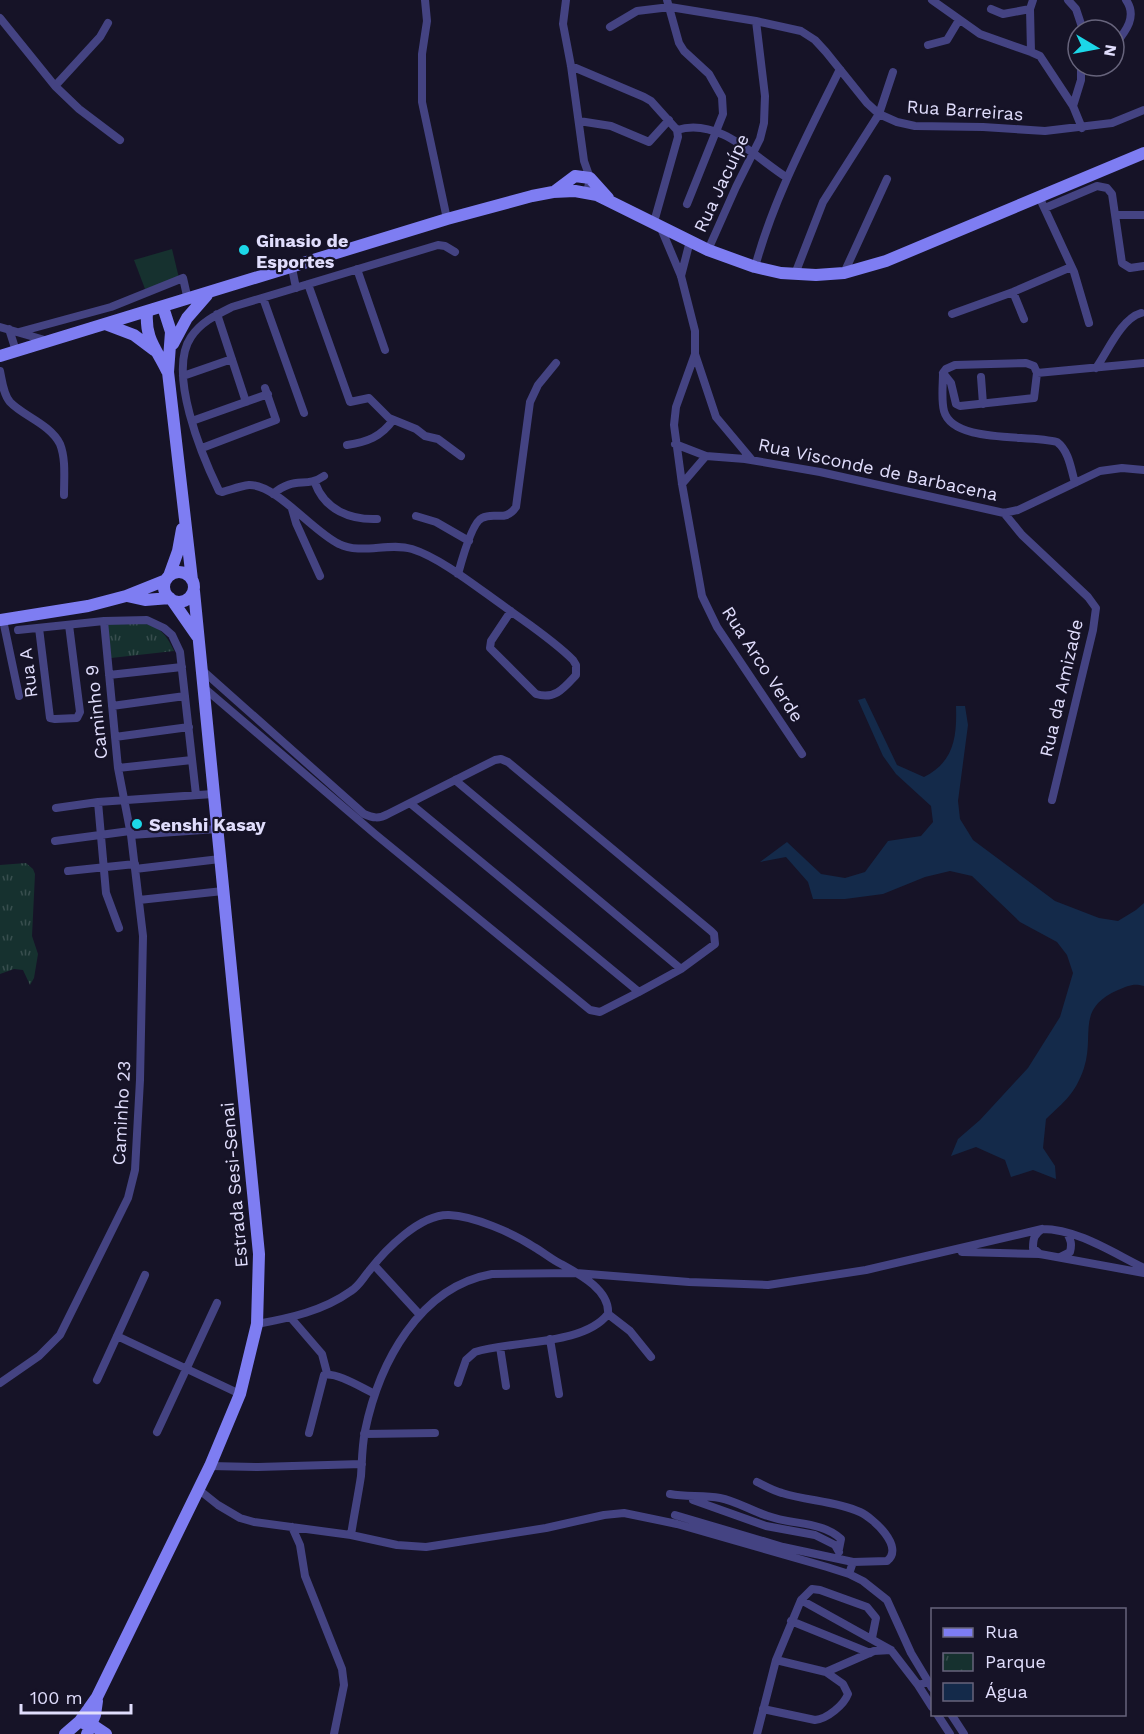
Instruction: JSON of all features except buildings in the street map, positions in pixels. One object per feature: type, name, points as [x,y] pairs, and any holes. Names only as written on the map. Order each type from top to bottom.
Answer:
[{"type":"street","points":[[425,0],[427,21],[422,54],[422,102],[447,219]]},
{"type":"street","points":[[566,0],[563,24],[584,161],[590,178],[609,199]]},
{"type":"street","points":[[932,0],[985,36],[1031,52],[1043,60],[1073,106],[1082,128]]},
{"type":"street","points":[[1068,0],[1076,9],[1079,18]]},
{"type":"street","points":[[1126,0],[1131,10],[1131,21],[1126,28]]},
{"type":"street","name":"Rua Barreiras","points":[[610,27],[637,11],[669,4],[806,33],[826,52],[867,103],[879,114],[897,122],[915,126],[983,127],[1034,131],[1082,128],[1112,123],[1144,110]]},
{"type":"street","name":"Rua Jacuípe","points":[[669,4],[681,47],[710,74],[722,97],[724,109],[717,132],[687,204]]},
{"type":"street","points":[[991,9],[1003,14],[1031,4],[1031,52]]},
{"type":"street","points":[[0,18],[55,86],[79,109],[120,140]]},
{"type":"street","name":"Rua Jacuípe","points":[[708,250],[762,132],[766,113],[756,21]]},
{"type":"street","points":[[928,45],[947,40],[962,22]]},
{"type":"street","points":[[55,86],[100,37],[108,23]]},
{"type":"street","points":[[571,66],[644,97],[677,130],[678,137],[657,224],[681,276],[694,328],[695,354],[716,417],[752,460]]},
{"type":"street","points":[[755,267],[786,177],[840,69]]},
{"type":"street","points":[[795,274],[823,202],[879,114],[893,72]]},
{"type":"street","points":[[1073,106],[1081,78]]},
{"type":"street","points":[[579,121],[611,126],[649,142],[669,120]]},
{"type":"street","points":[[677,130],[691,126],[717,132],[753,153],[786,177]]},
{"type":"street","points":[[1042,203],[1144,153]]},
{"type":"street","points":[[553,192],[575,176],[584,161]]},
{"type":"street","points":[[575,176],[590,178]]},
{"type":"street","points":[[575,176],[581,192]]},
{"type":"street","points":[[581,192],[590,178]]},
{"type":"street","points":[[844,273],[886,179]]},
{"type":"street","points":[[0,356],[447,219],[553,192],[581,192],[609,199],[708,250],[755,267],[795,274],[844,273],[886,261],[1042,203],[1103,186],[1112,194],[1123,265],[1130,268],[1144,266]]},
{"type":"street","points":[[1042,203],[1079,285],[1089,323]]},
{"type":"street","points":[[1116,215],[1144,214]]},
{"type":"street","points":[[681,276],[690,241]]},
{"type":"street","points":[[455,252],[438,245],[232,307],[217,314],[203,324],[191,338],[184,353],[185,395],[192,421],[220,492],[249,485],[273,494],[324,535],[343,546],[411,549],[458,574],[511,611],[572,658],[576,665],[576,675],[563,690],[551,696],[540,696],[531,691],[490,648],[491,641],[511,611]]},
{"type":"street","points":[[952,314],[1013,292],[1071,267]]},
{"type":"street","points":[[292,268],[296,288]]},
{"type":"street","points":[[357,269],[385,350]]},
{"type":"street","points":[[19,332],[111,307],[183,278],[188,300]]},
{"type":"street","points":[[309,284],[351,402],[369,398],[393,420],[416,429],[425,436],[438,439],[460,456]]},
{"type":"street","points":[[1013,292],[1024,319]]},
{"type":"street","points":[[105,324],[134,335],[164,352],[187,318],[208,294]]},
{"type":"street","points":[[263,298],[304,413]]},
{"type":"street","name":"Estrada Sesi-Senai","points":[[89,1729],[98,1697],[210,1466],[240,1394],[257,1324],[260,1254],[193,585],[164,352],[171,332],[163,307]]},
{"type":"street","name":"Estrada Sesi-Senai","points":[[147,312],[148,338],[164,352]]},
{"type":"street","points":[[1096,368],[1125,323],[1132,316],[1141,313]]},
{"type":"street","points":[[217,314],[246,402]]},
{"type":"street","points":[[5,328],[48,341]]},
{"type":"street","points":[[5,328],[16,351]]},
{"type":"street","name":"Rua Arco Verde","points":[[695,354],[676,407],[674,425],[675,444],[698,576],[706,605],[717,627],[802,754]]},
{"type":"street","points":[[183,376],[232,359]]},
{"type":"street","points":[[944,373],[951,383],[957,406],[1034,398],[1036,368],[1030,363],[1019,362],[955,365],[946,369],[944,373],[943,410],[952,423],[968,432],[1057,442],[1066,454],[1075,483]]},
{"type":"street","points":[[458,574],[478,520],[483,517],[506,516],[511,514],[516,507],[530,402],[538,385],[556,363]]},
{"type":"street","points":[[1037,374],[1144,363]]},
{"type":"street","points":[[0,371],[5,394],[10,402],[51,432],[59,442],[63,455],[64,495]]},
{"type":"street","points":[[981,377],[983,404]]},
{"type":"street","points":[[192,421],[246,402],[267,391],[275,421],[202,448]]},
{"type":"street","points":[[347,445],[377,436],[385,431],[393,420]]},
{"type":"street","name":"Rua Visconde de Barbacena","points":[[675,444],[706,456],[752,460],[856,479],[1004,513]]},
{"type":"street","points":[[682,484],[706,456]]},
{"type":"street","points":[[1004,513],[1018,510],[1100,471],[1111,468],[1144,470]]},
{"type":"street","points":[[273,494],[291,483],[315,483],[324,476]]},
{"type":"street","points":[[315,483],[325,499],[346,516],[377,519]]},
{"type":"street","points":[[291,508],[320,576]]},
{"type":"street","name":"Rua da Amizade","points":[[1004,513],[1022,534],[1088,597],[1096,608],[1093,630],[1052,800]]},
{"type":"street","name":"Estrada Sesi-Senai","points":[[167,578],[178,551],[184,516]]},
{"type":"street","points":[[416,516],[436,522],[469,541]]},
{"type":"street","points":[[19,696],[1,620],[88,606],[126,596],[181,572],[186,573],[193,585],[185,601],[145,600],[126,596]]},
{"type":"street","points":[[167,578],[164,588],[171,599]]},
{"type":"street","name":"Estrada Sesi-Senai","points":[[171,599],[198,637]]},
{"type":"street","points":[[71,624],[88,606]]},
{"type":"street","points":[[18,630],[133,618],[147,620],[164,628],[177,642],[182,667],[196,795]]},
{"type":"street","name":"Caminho 9","points":[[104,621],[123,801]]},
{"type":"street","name":"Rua A","points":[[39,628],[49,714],[51,719],[72,719],[77,718],[80,712],[71,624]]},
{"type":"street","points":[[108,675],[182,667]]},
{"type":"street","points":[[202,670],[364,814],[376,818]]},
{"type":"street","points":[[203,687],[367,827],[590,1010],[600,1012],[639,992],[681,969],[715,944],[714,934],[711,931],[508,762],[498,758],[411,804],[376,818],[367,827]]},
{"type":"street","points":[[112,706],[185,696]]},
{"type":"street","points":[[205,710],[221,702]]},
{"type":"street","points":[[115,737],[189,727]]},
{"type":"street","points":[[118,768],[192,760]]},
{"type":"street","points":[[455,780],[681,969]]},
{"type":"street","points":[[56,808],[98,802],[213,794]]},
{"type":"street","name":"Caminho 23","points":[[0,1383],[39,1356],[60,1335],[131,1188],[135,1170],[143,946],[135,866],[123,801]]},
{"type":"street","points":[[98,802],[106,893],[118,928]]},
{"type":"street","points":[[411,804],[639,992]]},
{"type":"street","points":[[55,841],[102,835],[217,829]]},
{"type":"street","points":[[68,871],[104,866],[220,860]]},
{"type":"street","points":[[139,900],[223,891]]},
{"type":"street","points":[[257,1324],[291,1318],[315,1310],[353,1290],[374,1265],[414,1227],[430,1219],[447,1215],[470,1219],[519,1238],[576,1273],[603,1294],[608,1314],[597,1326],[571,1337],[482,1350],[470,1355],[466,1360],[458,1383]]},
{"type":"street","points":[[1040,1254],[1034,1248],[1033,1243],[1037,1232],[1042,1229]]},
{"type":"street","points":[[351,1535],[362,1464],[364,1434],[375,1394],[398,1346],[427,1306],[441,1294],[479,1277],[492,1274],[576,1273],[689,1282],[768,1284],[866,1270],[1042,1229],[1060,1230],[1094,1243],[1144,1270]]},
{"type":"street","points":[[1060,1257],[1065,1257],[1070,1252],[1072,1242],[1066,1232]]},
{"type":"street","points":[[947,1252],[1040,1254],[1144,1270]]},
{"type":"street","points":[[374,1265],[420,1315]]},
{"type":"street","points":[[97,1380],[145,1275]]},
{"type":"street","points":[[157,1432],[217,1303]]},
{"type":"street","points":[[608,1314],[630,1331],[651,1357]]},
{"type":"street","points":[[291,1318],[322,1354],[327,1373]]},
{"type":"street","points":[[117,1336],[240,1394]]},
{"type":"street","points":[[550,1339],[559,1394]]},
{"type":"street","points":[[500,1347],[506,1386]]},
{"type":"street","points":[[327,1373],[375,1394]]},
{"type":"street","points":[[309,1433],[322,1379],[327,1373]]},
{"type":"street","points":[[364,1434],[435,1433]]},
{"type":"street","points":[[210,1466],[362,1464]]},
{"type":"street","points":[[675,1515],[783,1547],[841,1560],[853,1562],[891,1559],[894,1551],[893,1545],[878,1526],[859,1511],[782,1493],[757,1482]]},
{"type":"street","points":[[198,1489],[209,1499],[240,1518],[254,1522],[351,1535],[397,1545],[426,1547],[546,1528],[604,1515],[633,1514],[677,1524],[849,1574],[875,1589],[887,1600],[911,1653],[930,1685]]},
{"type":"street","points":[[670,1494],[687,1497],[766,1526],[826,1539],[839,1549],[841,1560]]},
{"type":"street","points":[[292,1527],[300,1545],[304,1576],[342,1669],[344,1685],[334,1734]]},
{"type":"street","points":[[849,1574],[853,1562]]},
{"type":"street","points":[[757,1734],[776,1660],[791,1621],[806,1593],[812,1589],[820,1590],[867,1607],[876,1618],[872,1638]]},
{"type":"street","points":[[801,1600],[891,1650],[931,1704]]},
{"type":"street","points":[[791,1621],[870,1653]]},
{"type":"street","points":[[825,1672],[880,1649],[891,1650]]},
{"type":"street","points":[[763,1709],[822,1720],[845,1701],[848,1694],[843,1684],[825,1672],[776,1660]]},
{"type":"street","points":[[918,1685],[930,1685]]},
{"type":"street","name":"Estrada Sesi-Senai","points":[[65,1734],[76,1725],[98,1697]]},
{"type":"street","points":[[938,1716],[950,1734]]},
{"type":"street","points":[[952,1716],[964,1734]]},
{"type":"street","points":[[76,1725],[106,1734]]},
{"type":"green space","points":[[172,249],[179,278],[145,289],[134,260]]},
{"type":"green space","points":[[107,623],[138,623],[155,627],[162,632],[174,651],[111,658]]},
{"type":"green space","points":[[26,863],[35,874],[32,936],[38,954],[34,978],[30,985],[23,970],[14,969],[0,974],[0,865]]},
{"type":"water","points":[[865,698],[897,765],[924,777],[942,764],[948,756],[956,728],[956,706],[965,706],[968,725],[958,801],[960,819],[973,840],[1055,901],[1099,918],[1118,921],[1144,903],[1144,986],[1128,986],[1105,997],[1096,1005],[1089,1023],[1087,1056],[1081,1077],[1069,1096],[1046,1119],[1043,1148],[1055,1166],[1056,1179],[1033,1170],[1011,1177],[1005,1160],[976,1147],[951,1156],[958,1139],[980,1120],[1028,1068],[1060,1017],[1073,973],[1067,955],[1057,942],[1020,922],[972,876],[950,871],[925,877],[883,894],[845,899],[813,899],[808,882],[786,857],[760,862],[787,842],[821,874],[845,878],[865,872],[888,841],[921,836],[933,822],[931,806],[896,774],[883,756],[858,700]]},
{"type":"place","name":"Ginasio de Esportes","points":[[244,250]]},
{"type":"place","name":"Senshi Kasay","points":[[137,824]]}]
